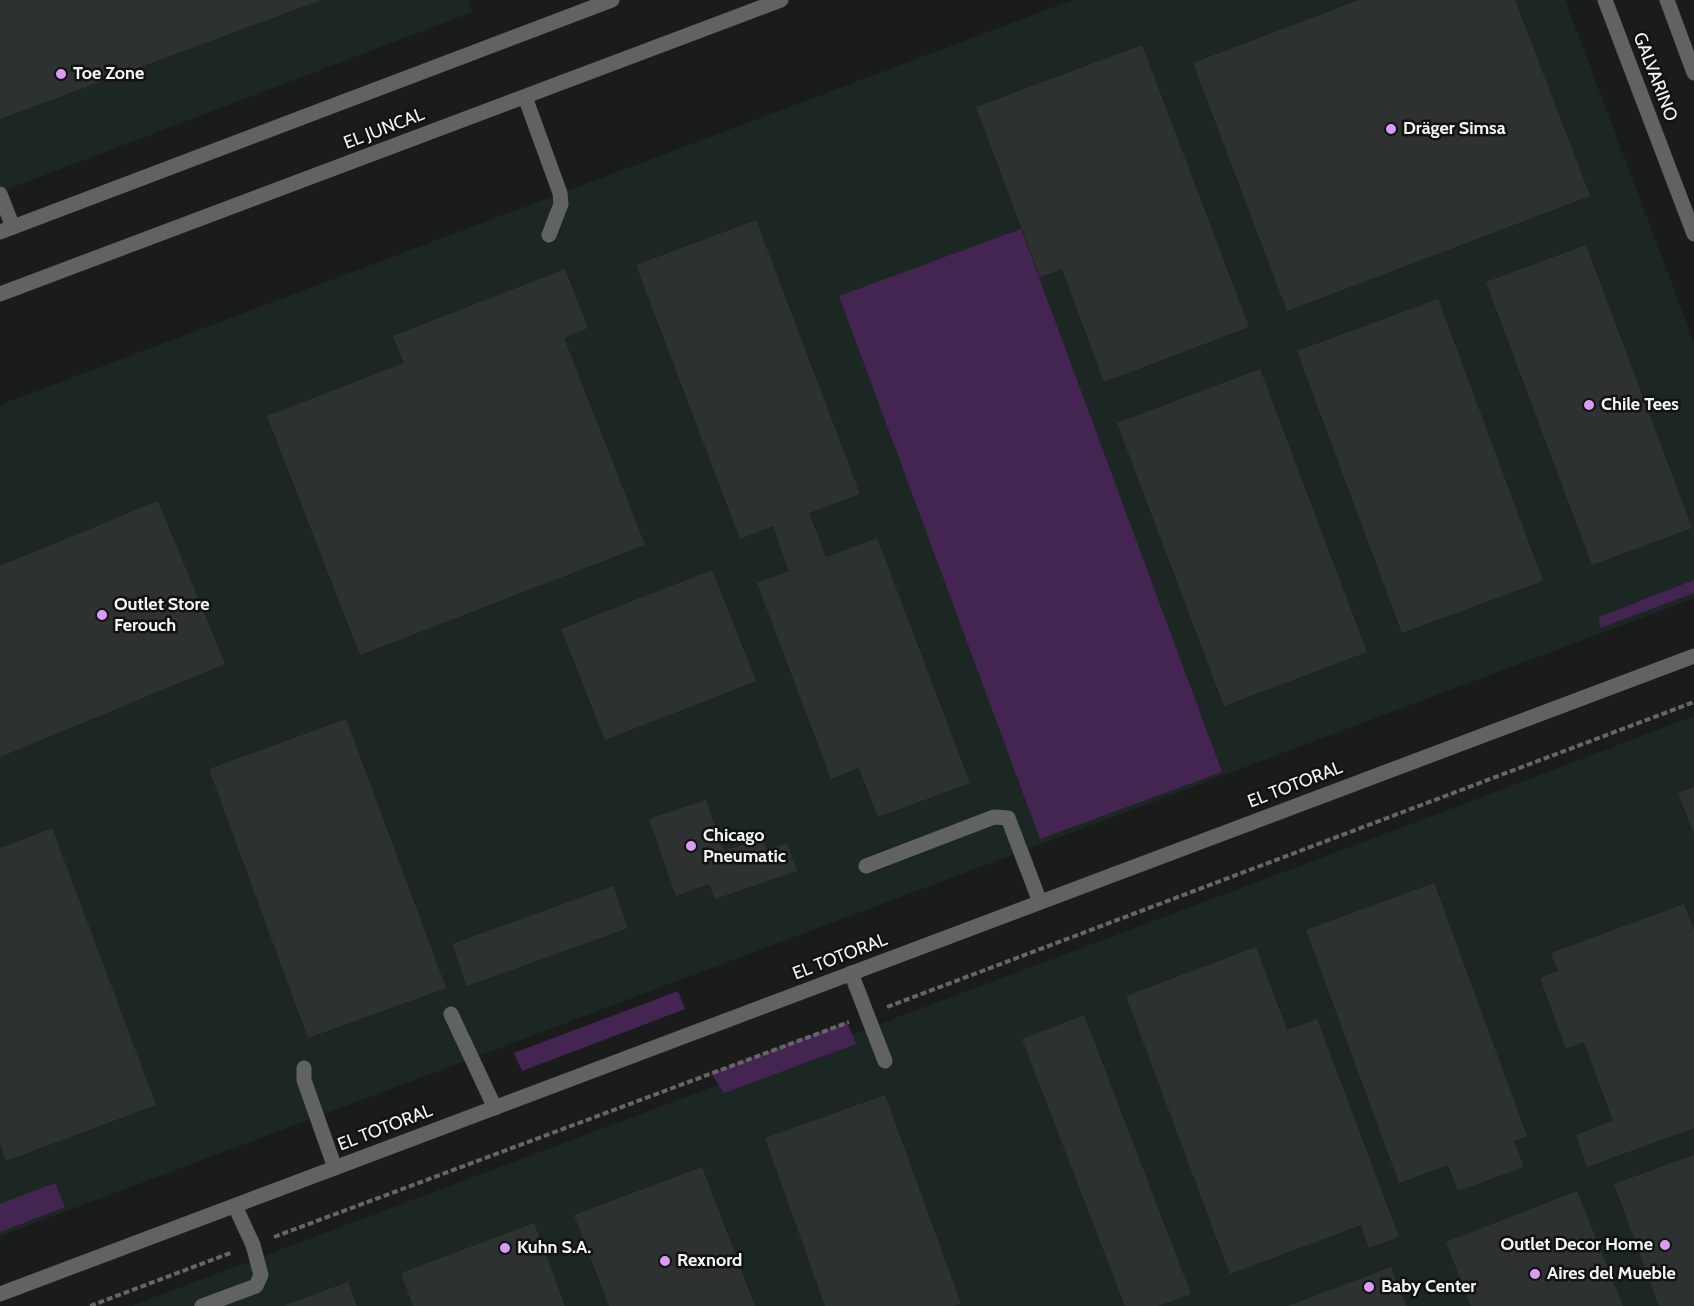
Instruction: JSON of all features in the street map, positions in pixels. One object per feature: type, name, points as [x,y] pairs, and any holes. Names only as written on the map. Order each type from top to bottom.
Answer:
[{"type":"street","points":[[0,194],[6,229],[612,0]]},
{"type":"street","name":"EL JUNCAL","points":[[0,294],[781,0]]},
{"type":"street","name":"GALVARINO","points":[[1605,0],[1694,234]]},
{"type":"street","points":[[1667,0],[1694,73]]},
{"type":"street","points":[[525,97],[560,193],[561,204],[549,236]]},
{"type":"street","name":"EL TOTORAL","points":[[0,1294],[1694,656]]},
{"type":"street","points":[[866,866],[994,817],[1008,818],[1040,902]]},
{"type":"street","points":[[851,973],[885,1061]]},
{"type":"street","points":[[451,1014],[495,1108]]},
{"type":"street","points":[[304,1068],[304,1080],[335,1168]]},
{"type":"street","points":[[201,1306],[256,1286],[261,1275],[253,1245],[235,1206]]},
{"type":"path","points":[[90,1306],[1694,702]]},
{"type":"shaded area","points":[[0,0],[468,0],[472,12],[0,192]]},
{"type":"shaded area","points":[[1073,0],[1565,0],[1694,343],[1694,598],[0,1236],[0,405]]},
{"type":"shaded area","points":[[1021,229],[1222,772],[1040,839],[839,296]]},
{"type":"shaded area","points":[[1694,580],[1694,593],[1600,628],[1599,617]]},
{"type":"shaded area","points":[[1694,716],[1694,1306],[131,1306],[1451,809]]},
{"type":"shaded area","points":[[678,991],[685,1009],[522,1071],[514,1053]]},
{"type":"shaded area","points":[[847,1022],[856,1044],[724,1093],[711,1073]]},
{"type":"shaded area","points":[[55,1183],[65,1207],[0,1232],[0,1204]]},
{"type":"building","points":[[0,0],[321,0],[0,119]]},
{"type":"building","name":"Dräger Simsa","points":[[1359,0],[1515,0],[1590,196],[1287,311],[1193,63]]},
{"type":"building","points":[[1142,45],[1249,327],[1104,382],[1062,269],[1040,277],[976,107]]},
{"type":"building","points":[[756,220],[860,494],[809,513],[826,557],[877,538],[970,783],[878,817],[859,768],[831,779],[757,583],[789,571],[773,526],[740,539],[636,265]]},
{"type":"building","name":"Chile Tees","points":[[1586,245],[1692,528],[1592,565],[1486,282]]},
{"type":"building","points":[[565,269],[588,328],[564,338],[645,545],[360,655],[267,416],[404,363],[393,336]]},
{"type":"building","points":[[1438,299],[1543,581],[1402,633],[1297,351]]},
{"type":"building","points":[[1260,369],[1367,652],[1224,706],[1117,423]]},
{"type":"building","name":"Outlet Store Ferouch","points":[[158,501],[225,664],[0,757],[0,566]]},
{"type":"building","points":[[712,570],[756,681],[605,740],[561,629]]},
{"type":"building","points":[[346,719],[446,988],[308,1038],[209,769]]},
{"type":"building","points":[[1694,787],[1694,834],[1678,793]]},
{"type":"building","name":"Chicago Pneumatic","points":[[706,800],[724,851],[763,838],[767,850],[787,843],[797,871],[715,899],[709,884],[676,896],[649,819]]},
{"type":"building","points":[[52,828],[156,1105],[6,1161],[0,1144],[0,848]]},
{"type":"building","points":[[1434,883],[1527,1136],[1514,1141],[1524,1167],[1458,1191],[1448,1165],[1399,1183],[1306,930]]},
{"type":"building","points":[[613,886],[628,928],[467,986],[452,944]]},
{"type":"building","points":[[1684,904],[1694,931],[1694,1128],[1587,1167],[1576,1135],[1613,1121],[1584,1042],[1566,1049],[1540,978],[1558,971],[1551,953]]},
{"type":"building","points":[[1256,947],[1287,1030],[1317,1019],[1399,1237],[1369,1248],[1361,1225],[1230,1274],[1126,996]]},
{"type":"building","points":[[1084,1015],[1191,1294],[1158,1306],[1125,1306],[1022,1039]]},
{"type":"building","points":[[885,1095],[961,1304],[955,1306],[825,1306],[765,1138]]},
{"type":"building","name":"Outlet Decor Home","points":[[1694,1155],[1694,1306],[1659,1306],[1614,1184]]},
{"type":"building","name":"Rexnord","points":[[702,1167],[755,1306],[609,1306],[574,1215]]},
{"type":"building","name":"Aires del Mueble","points":[[1577,1191],[1623,1306],[1471,1306],[1446,1242]]},
{"type":"building","name":"Kuhn S.A.","points":[[534,1223],[565,1306],[413,1306],[401,1273]]},
{"type":"building","name":"Baby Center","points":[[1391,1267],[1406,1306],[1288,1306]]},
{"type":"building","points":[[348,1282],[357,1306],[283,1306]]},
{"type":"place","name":"Toe Zone","points":[[61,74]]},
{"type":"place","name":"Dräger Simsa","points":[[1391,129]]},
{"type":"place","name":"Chile Tees","points":[[1589,405]]},
{"type":"place","name":"Outlet Store Ferouch","points":[[102,615]]},
{"type":"place","name":"Chicago Pneumatic","points":[[691,846]]},
{"type":"place","name":"Outlet Decor Home","points":[[1665,1245]]},
{"type":"place","name":"Kuhn S.A.","points":[[505,1248]]},
{"type":"place","name":"Rexnord","points":[[665,1261]]},
{"type":"place","name":"Aires del Mueble","points":[[1535,1274]]},
{"type":"place","name":"Baby Center","points":[[1369,1287]]}]
